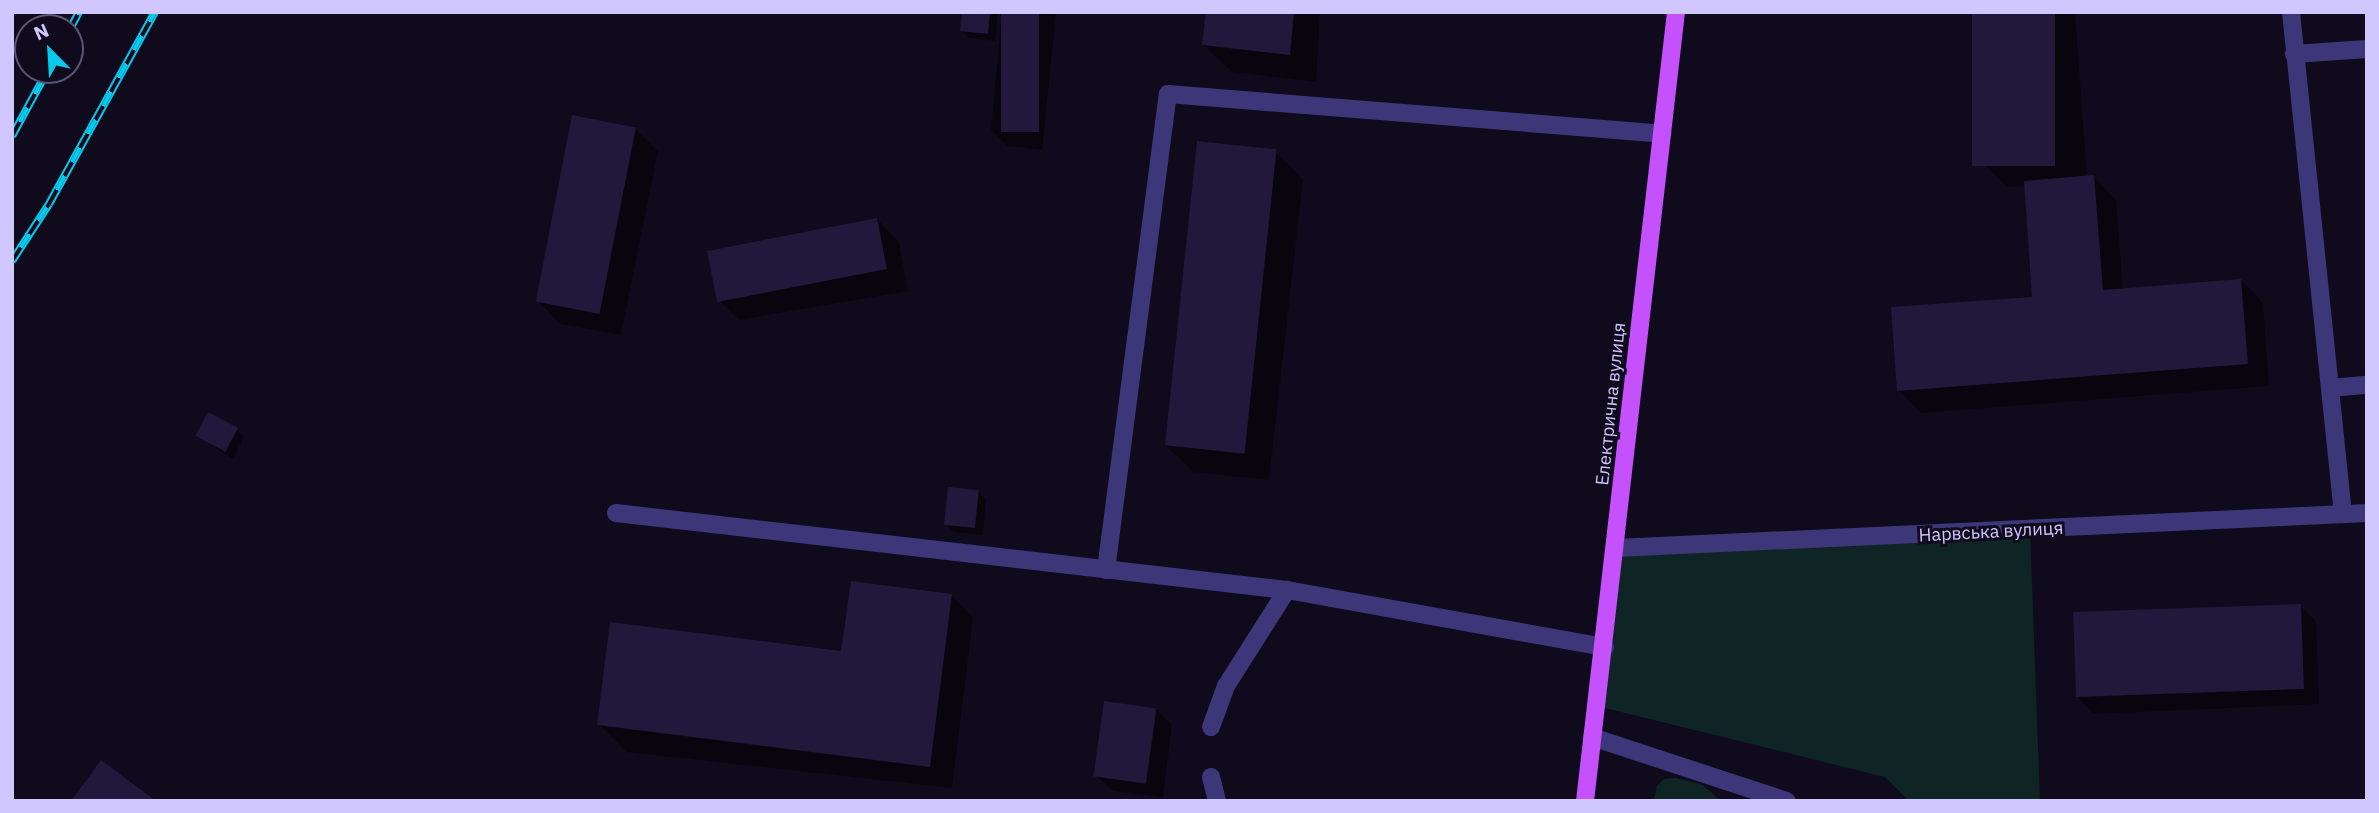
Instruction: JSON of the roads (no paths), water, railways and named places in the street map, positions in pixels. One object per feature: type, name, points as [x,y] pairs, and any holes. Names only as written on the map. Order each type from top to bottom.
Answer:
[{"type":"main road","name":"Електрична вулиця","points":[[1585,801],[1605,648],[1676,12]]},
{"type":"street","points":[[2291,12],[2343,514]]},
{"type":"street","points":[[2294,54],[2367,50]]},
{"type":"street","points":[[1106,570],[1168,94],[1662,134]]},
{"type":"street","points":[[2330,388],[2367,385]]},
{"type":"street","points":[[616,513],[1287,590],[1605,648]]},
{"type":"street","name":"Нарвська вулиця","points":[[1616,548],[2367,513]]},
{"type":"street","points":[[1211,727],[1226,686],[1287,590]]},
{"type":"street","points":[[1592,737],[1787,801]]},
{"type":"street","points":[[1211,777],[1217,801]]},
{"type":"railway","points":[[12,261],[49,204],[155,12]]},
{"type":"railway","points":[[12,136],[40,84]]}]
